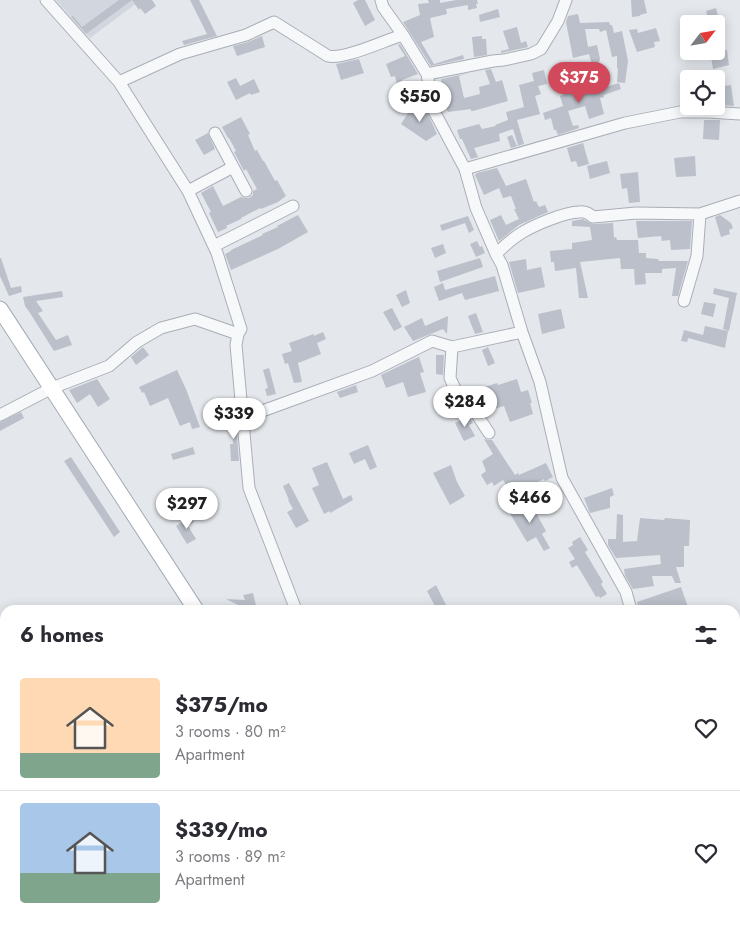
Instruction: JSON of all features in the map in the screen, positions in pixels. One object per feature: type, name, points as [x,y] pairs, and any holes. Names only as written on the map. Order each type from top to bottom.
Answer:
[{"type":"main road","points":[[0,309],[193,605]]},
{"type":"street","points":[[46,0],[119,82],[188,191],[217,253],[241,329],[236,345],[249,488],[294,605]]},
{"type":"street","points":[[380,0],[427,74],[434,112],[465,170],[476,208],[502,264],[522,332],[540,382],[562,478],[626,592],[630,605]]},
{"type":"street","points":[[427,74],[493,60],[504,60],[531,54],[541,49],[558,20],[566,0]]},
{"type":"street","points":[[119,82],[180,54],[246,35],[274,22],[328,56],[333,57],[403,35]]},
{"type":"street","points":[[465,170],[625,123],[680,112],[740,114]]},
{"type":"street","points":[[215,133],[246,191]]},
{"type":"street","points":[[188,191],[233,167]]},
{"type":"street","points":[[496,254],[525,231],[580,211],[588,213],[593,217],[636,213],[700,214],[740,201]]},
{"type":"street","points":[[214,246],[293,206]]},
{"type":"street","points":[[684,301],[697,256],[700,214]]},
{"type":"street","points":[[0,415],[52,388],[109,366],[137,342],[161,328],[195,319],[238,334]]},
{"type":"street","points":[[243,418],[372,371],[432,341],[452,347],[522,332]]},
{"type":"street","points":[[452,347],[450,378],[463,404],[470,404],[490,433]]},
{"type":"shaded area","points":[[56,0],[141,0],[90,38]]},
{"type":"building","points":[[119,0],[132,0],[86,34],[71,17],[73,16],[82,27]]},
{"type":"building","points":[[132,0],[152,0],[156,6],[145,14],[140,8],[139,10]]},
{"type":"building","points":[[190,0],[199,0],[217,36],[184,45],[182,41],[207,34]]},
{"type":"building","points":[[358,0],[365,0],[375,20],[365,26],[353,3]]},
{"type":"building","points":[[428,0],[440,0],[440,3],[456,0],[477,0],[477,8],[468,10],[468,5],[446,9],[447,14],[430,18],[434,37],[421,42],[434,64],[463,55],[464,59],[431,66],[403,22],[420,15],[418,4],[429,3]]},
{"type":"building","points":[[631,0],[644,0],[647,13],[632,17]]},
{"type":"building","points":[[716,8],[718,15],[707,15],[706,11]]},
{"type":"building","points":[[498,9],[500,17],[480,22],[479,15]]},
{"type":"building","points":[[578,14],[580,23],[609,22],[614,33],[622,31],[628,61],[625,83],[617,82],[617,56],[612,57],[606,30],[600,32],[599,29],[585,29],[588,47],[597,45],[600,59],[597,70],[593,69],[589,54],[573,58],[566,22],[568,16]]},
{"type":"building","points":[[517,27],[521,43],[526,41],[528,47],[501,53],[501,51],[509,49],[503,31]]},
{"type":"building","points":[[656,28],[660,41],[654,42],[655,47],[637,52],[629,30],[637,29],[638,33]]},
{"type":"building","points":[[262,36],[265,47],[237,56],[233,46]]},
{"type":"building","points":[[482,36],[482,39],[486,39],[487,55],[474,57],[472,37]]},
{"type":"building","points":[[400,44],[418,74],[402,80],[405,92],[399,94],[395,76],[391,77],[386,64],[405,56],[398,45]]},
{"type":"building","points":[[725,50],[727,50],[729,65],[713,69],[712,60],[725,60]]},
{"type":"building","points":[[359,59],[364,73],[341,80],[336,64]]},
{"type":"building","points":[[491,69],[496,82],[502,80],[508,101],[473,111],[471,109],[448,112],[446,107],[443,108],[442,99],[444,99],[441,79],[469,73],[459,76],[464,98],[480,94],[479,87],[490,84],[485,70]]},
{"type":"building","points":[[544,70],[547,84],[538,86],[541,94],[535,96],[540,114],[517,120],[524,144],[511,148],[507,137],[512,135],[518,145],[513,129],[499,134],[500,141],[474,148],[478,157],[471,159],[457,130],[479,124],[482,129],[496,126],[508,120],[506,112],[524,107],[519,85],[534,81],[532,73]]},
{"type":"building","points":[[584,70],[588,84],[592,83],[596,90],[619,83],[621,89],[600,98],[604,114],[589,119],[585,106],[568,111],[573,126],[578,125],[579,128],[558,135],[556,130],[554,130],[551,118],[545,120],[543,113],[563,106],[560,96],[580,87],[576,73]]},
{"type":"building","points":[[236,78],[240,86],[254,79],[260,92],[251,95],[250,93],[236,100],[227,82]]},
{"type":"building","points":[[731,85],[734,106],[725,105],[725,86]]},
{"type":"building","points":[[414,104],[427,112],[437,134],[426,141],[401,124]]},
{"type":"building","points":[[241,117],[250,134],[248,135],[255,151],[257,150],[286,196],[278,202],[260,208],[241,218],[218,232],[209,213],[211,212],[201,193],[213,186],[223,206],[241,197],[249,198],[253,195],[253,191],[257,189],[246,169],[244,171],[234,152],[236,151],[222,127]]},
{"type":"building","points":[[704,120],[720,120],[719,140],[703,139]]},
{"type":"building","points":[[208,133],[215,149],[204,155],[195,140]]},
{"type":"building","points":[[583,143],[589,164],[578,167],[576,161],[571,162],[567,148]]},
{"type":"building","points":[[695,156],[696,176],[676,177],[674,158]]},
{"type":"building","points":[[607,161],[610,173],[590,179],[587,166]]},
{"type":"building","points":[[497,168],[506,186],[526,179],[534,202],[536,201],[539,207],[545,205],[548,212],[519,225],[499,241],[490,220],[501,215],[506,225],[519,219],[514,209],[516,209],[511,196],[503,198],[499,188],[484,195],[475,175]]},
{"type":"building","points":[[638,172],[640,202],[629,203],[627,188],[622,189],[620,174]]},
{"type":"building","points":[[298,215],[308,232],[278,249],[231,270],[225,254]]},
{"type":"building","points":[[720,215],[731,223],[733,228],[729,230],[730,234],[721,237],[715,217]]},
{"type":"building","points":[[468,216],[474,230],[469,233],[465,223],[442,231],[440,225]]},
{"type":"building","points":[[583,219],[593,224],[613,223],[614,238],[616,237],[617,240],[638,240],[639,253],[646,253],[646,258],[658,259],[659,261],[688,261],[678,296],[672,296],[676,268],[662,269],[662,273],[645,273],[646,284],[635,285],[634,269],[621,269],[620,258],[580,262],[588,298],[579,298],[576,268],[555,271],[554,262],[551,262],[550,251],[572,249],[572,243],[592,240],[590,227],[572,226],[572,221]]},
{"type":"building","points":[[636,221],[692,221],[690,249],[671,250],[670,240],[662,241],[661,236],[638,238]]},
{"type":"building","points":[[477,241],[485,253],[476,257],[470,244]]},
{"type":"building","points":[[443,244],[446,253],[435,258],[431,248]]},
{"type":"building","points":[[0,258],[11,288],[21,286],[22,292],[9,296],[0,276]]},
{"type":"building","points":[[480,258],[483,267],[440,282],[437,271]]},
{"type":"building","points":[[526,259],[527,270],[541,267],[545,287],[518,293],[509,262]]},
{"type":"building","points":[[495,276],[499,291],[465,300],[462,293],[439,301],[434,287],[443,283],[445,290]]},
{"type":"building","points":[[714,288],[737,293],[729,331],[723,329],[729,298],[713,294]]},
{"type":"building","points":[[406,290],[410,303],[402,307],[396,295]]},
{"type":"building","points":[[62,291],[63,297],[36,301],[43,311],[38,313],[56,340],[68,335],[72,345],[54,351],[25,306],[23,297]]},
{"type":"building","points":[[704,302],[716,304],[713,317],[701,314]]},
{"type":"building","points":[[392,308],[402,327],[394,331],[383,312]]},
{"type":"building","points":[[561,309],[565,328],[542,334],[538,314]]},
{"type":"building","points":[[476,313],[483,332],[475,334],[468,316]]},
{"type":"building","points":[[448,316],[447,334],[443,329],[413,341],[404,327],[422,318],[425,326]]},
{"type":"building","points":[[705,326],[728,331],[725,348],[688,338],[687,342],[681,341],[684,330],[703,335]]},
{"type":"building","points":[[323,332],[326,339],[317,343],[321,354],[298,363],[302,382],[294,383],[288,363],[285,364],[282,354],[292,351],[289,343]]},
{"type":"building","points":[[143,347],[149,355],[136,365],[131,357]]},
{"type":"building","points":[[488,347],[495,363],[488,366],[482,350]]},
{"type":"building","points":[[436,355],[444,355],[443,375],[436,374]]},
{"type":"building","points":[[419,357],[424,372],[420,373],[426,392],[408,397],[403,382],[386,388],[381,375]]},
{"type":"building","points":[[269,368],[276,394],[267,396],[265,389],[268,388],[263,370]]},
{"type":"building","points":[[177,370],[200,427],[192,429],[190,422],[180,426],[168,398],[150,406],[144,392],[142,393],[139,387]]},
{"type":"building","points":[[97,379],[110,399],[98,407],[90,394],[77,403],[69,390]]},
{"type":"building","points":[[517,379],[521,392],[528,390],[533,414],[510,422],[504,406],[484,412],[469,392],[497,383],[498,385]]},
{"type":"building","points":[[356,385],[358,392],[340,398],[337,392]]},
{"type":"building","points":[[21,412],[24,418],[0,431],[0,422]]},
{"type":"building","points":[[231,412],[235,412],[239,461],[231,461],[230,444],[233,444]]},
{"type":"building","points":[[469,416],[473,423],[469,425],[475,436],[464,441],[455,423]]},
{"type":"building","points":[[484,439],[492,440],[515,475],[546,463],[553,477],[523,489],[522,487],[512,494],[503,480],[494,486],[492,482],[487,485],[481,475],[486,471],[482,461],[493,454]]},
{"type":"building","points":[[368,445],[377,467],[370,470],[365,459],[354,464],[349,453]]},
{"type":"building","points":[[193,447],[195,454],[173,460],[171,454]]},
{"type":"building","points":[[71,457],[120,532],[114,537],[64,461]]},
{"type":"building","points":[[327,462],[343,499],[351,495],[353,500],[330,513],[330,511],[324,514],[312,488],[319,485],[312,468]]},
{"type":"building","points":[[451,465],[457,482],[465,496],[450,505],[433,473]]},
{"type":"building","points":[[289,483],[309,521],[296,528],[287,512],[293,509],[283,486]]},
{"type":"building","points":[[612,488],[614,495],[610,497],[610,508],[590,513],[584,498]]},
{"type":"building","points":[[530,502],[546,531],[542,534],[550,548],[544,551],[536,537],[527,542],[509,512]]},
{"type":"building","points":[[617,514],[623,515],[623,542],[637,541],[640,518],[690,520],[689,546],[684,546],[684,567],[676,567],[681,583],[675,583],[672,576],[652,576],[654,586],[633,589],[625,576],[624,569],[661,564],[660,555],[616,558],[608,545],[608,539],[616,539]]},
{"type":"building","points":[[191,516],[194,522],[188,526],[196,539],[187,544],[176,526]]},
{"type":"building","points":[[580,537],[588,550],[585,552],[603,582],[601,584],[607,594],[600,598],[599,596],[596,597],[577,565],[572,568],[569,562],[575,559],[568,548],[573,545],[572,542]]},
{"type":"building","points":[[436,585],[446,605],[434,605],[427,591]]},
{"type":"building","points":[[681,587],[687,605],[638,605],[637,602]]},
{"type":"building","points":[[253,593],[256,605],[238,605],[226,599],[245,600],[243,595]]}]
